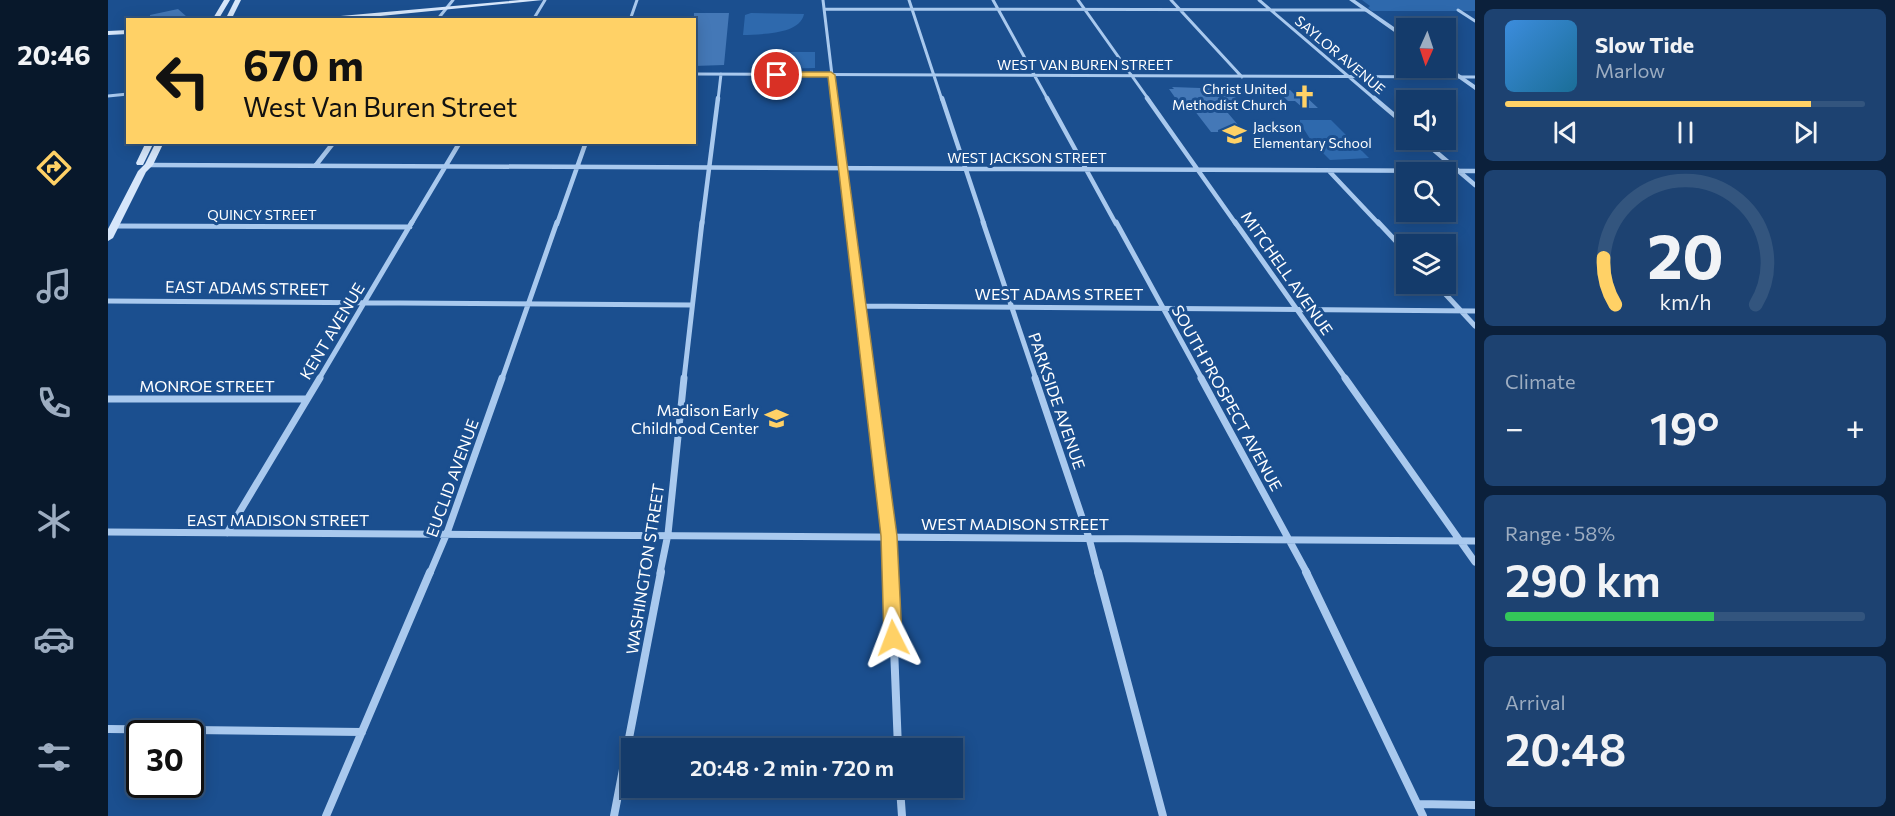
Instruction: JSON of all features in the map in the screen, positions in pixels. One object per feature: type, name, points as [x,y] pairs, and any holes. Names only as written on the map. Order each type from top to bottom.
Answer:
[{"type":"main road","points":[[216,18],[227,0]]},
{"type":"main road","points":[[230,18],[238,0]]},
{"type":"main road","points":[[326,18],[540,0]]},
{"type":"main road","points":[[108,35],[126,33]]},
{"type":"main road","points":[[145,168],[139,165],[149,144]]},
{"type":"main road","points":[[108,238],[159,144]]},
{"type":"street","points":[[438,18],[453,0]]},
{"type":"street","points":[[534,18],[545,0]]},
{"type":"street","points":[[631,18],[637,0]]},
{"type":"street","points":[[823,0],[889,536],[898,738]]},
{"type":"street","name":"PARKSIDE AVENUE","points":[[909,0],[1089,538],[1163,816]]},
{"type":"street","name":"SOUTH PROSPECT AVENUE","points":[[993,0],[1290,540],[1424,816]]},
{"type":"street","name":"MITCHELL AVENUE","points":[[1078,0],[1441,517],[1475,562]]},
{"type":"street","points":[[1171,0],[1242,77]]},
{"type":"street","name":"SAYLOR AVENUE","points":[[1259,0],[1396,117]]},
{"type":"street","points":[[1352,0],[1396,31]]},
{"type":"street","points":[[824,9],[1366,10]]},
{"type":"street","points":[[1458,10],[1475,21]]},
{"type":"street","name":"WEST VAN BUREN STREET","points":[[696,74],[1475,77]]},
{"type":"street","name":"WASHINGTON STREET","points":[[615,816],[668,534],[692,305],[721,74]]},
{"type":"street","points":[[1456,74],[1475,88]]},
{"type":"street","points":[[108,96],[126,94]]},
{"type":"street","points":[[316,165],[332,144]]},
{"type":"street","name":"KENT AVENUE","points":[[227,533],[459,144]]},
{"type":"street","name":"EUCLID AVENUE","points":[[326,816],[447,534],[585,144]]},
{"type":"street","points":[[1434,150],[1475,185]]},
{"type":"street","name":"WEST JACKSON STREET","points":[[145,168],[316,165],[1475,171]]},
{"type":"street","points":[[1329,171],[1396,241]]},
{"type":"street","name":"QUINCY STREET","points":[[114,226],[410,227]]},
{"type":"street","points":[[1446,294],[1475,326]]},
{"type":"street","name":"EAST ADAMS STREET","points":[[108,301],[529,304]]},
{"type":"street","points":[[529,304],[692,305]]},
{"type":"street","name":"WEST ADAMS STREET","points":[[859,306],[1475,310]]},
{"type":"street","name":"MONROE STREET","points":[[108,399],[307,399]]},
{"type":"street","name":"EAST MADISON STREET","points":[[108,532],[447,534]]},
{"type":"street","name":"WEST MADISON STREET","points":[[447,534],[1475,541]]},
{"type":"street","points":[[108,729],[362,732]]},
{"type":"street","points":[[901,798],[902,816]]},
{"type":"street","points":[[1418,804],[1475,805]]},
{"type":"shaded area","points":[[1362,0],[1475,0],[1475,11],[1372,11],[1368,8],[1370,6]]},
{"type":"shaded area","points":[[751,13],[804,14],[801,21],[787,30],[743,35],[745,15]]},
{"type":"shaded area","points":[[788,52],[815,52],[815,68],[767,69],[770,58]]},
{"type":"shaded area","points":[[1300,120],[1331,120],[1369,158],[1330,160],[1312,142]]},
{"type":"building","points":[[178,9],[187,17],[150,18],[150,15]]},
{"type":"building","points":[[694,13],[729,13],[724,65],[696,66],[696,18],[694,18]]},
{"type":"building","name":"Jackson Elementary School","points":[[1172,87],[1228,89],[1243,106],[1222,106],[1244,132],[1211,132],[1191,106],[1181,106],[1169,89],[1174,89]]},
{"type":"building","name":"Christ United Methodist Church","points":[[1277,90],[1290,90],[1294,94],[1303,94],[1318,108],[1303,108],[1295,101],[1288,101]]},
{"type":"place","name":"Christ United Methodist Church","points":[[1305,97]]},
{"type":"place","name":"Jackson Elementary School","points":[[1235,135]]},
{"type":"place","name":"Madison Early Childhood Center","points":[[777,419]]},
{"type":"route","points":[[777,75],[831,75],[889,536],[893,638]]}]
